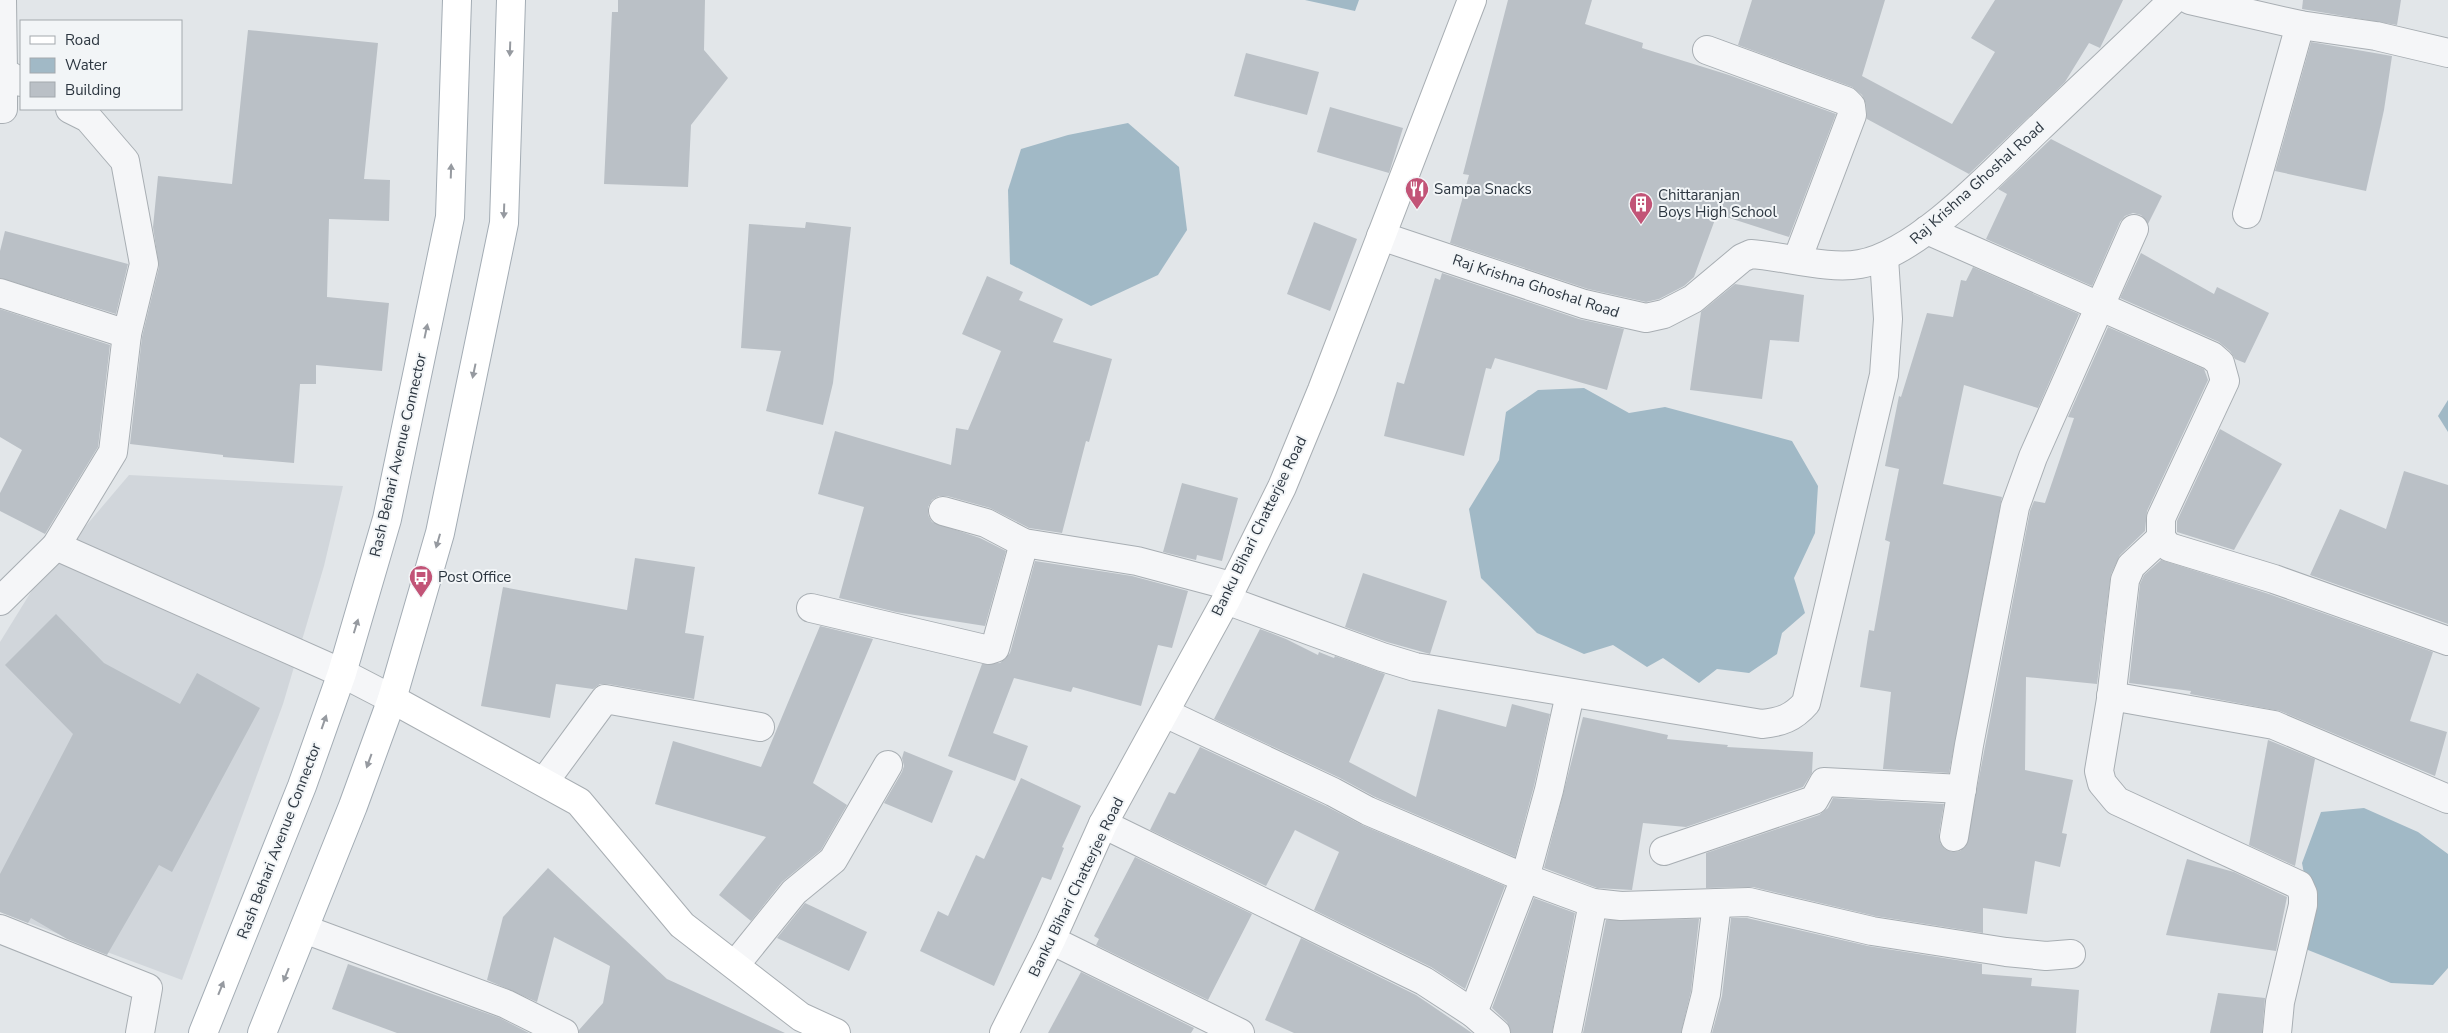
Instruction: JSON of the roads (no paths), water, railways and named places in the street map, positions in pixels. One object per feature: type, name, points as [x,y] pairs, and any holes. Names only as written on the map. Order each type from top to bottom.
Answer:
[{"type":"main road","name":"Rash Behari Avenue Connector","points":[[203,1033],[302,786],[342,673],[387,519],[450,216],[457,0]]},
{"type":"main road","points":[[262,1033],[353,806],[392,699],[440,533],[504,223],[511,0]]},
{"type":"main road","name":"Banku Bihari Chatterjee Road","points":[[1006,1032],[1051,940],[1103,824],[1165,713],[1282,487],[1322,390],[1472,0]]},
{"type":"main road","points":[[392,699],[579,802],[682,924],[801,1017],[836,1033]]},
{"type":"street","points":[[0,109],[3,109],[12,77],[2,0]]},
{"type":"street","name":"Raj Krishna Ghoshal Road","points":[[1381,236],[1584,304],[1646,318],[1664,314],[1693,299],[1742,258],[1751,254],[1847,266],[1884,258],[1900,250],[1927,230],[1987,178],[2173,0]]},
{"type":"street","points":[[2190,0],[2300,25],[2376,36],[2448,53]]},
{"type":"street","points":[[2247,214],[2300,25]]},
{"type":"street","points":[[1707,50],[1846,101],[1851,106],[1852,115],[1797,260]]},
{"type":"street","points":[[0,601],[56,546],[113,452],[126,334],[144,264],[125,161],[88,118],[72,110]]},
{"type":"street","points":[[1954,837],[2015,507],[2033,457],[2134,229]]},
{"type":"street","points":[[1927,230],[2212,356],[2224,371],[2225,381],[2161,518],[2161,538],[2169,547],[2274,579],[2448,641]]},
{"type":"street","points":[[944,511],[986,523],[1024,543],[1137,561],[1228,593],[1398,663],[1570,694],[1762,724],[1781,722],[1797,714],[1806,703],[1884,375],[1888,319],[1884,258]]},
{"type":"street","points":[[0,293],[126,334]]},
{"type":"street","points":[[2161,538],[2131,566],[2125,580],[2111,696],[2099,771],[2102,783],[2118,801],[2298,885],[2303,894],[2303,905],[2280,1002],[2277,1033]]},
{"type":"street","points":[[811,608],[989,650],[995,648],[1024,543]]},
{"type":"street","points":[[56,546],[342,673],[392,699]]},
{"type":"street","points":[[1473,1013],[1524,878],[1549,790],[1570,694]]},
{"type":"street","points":[[2111,696],[2274,725],[2448,799]]},
{"type":"street","points":[[544,782],[604,699],[760,727]]},
{"type":"street","points":[[1165,713],[1333,792],[1368,811],[1524,878],[1593,903],[1621,906],[1749,902],[1766,904],[1864,929],[2006,952],[2038,955],[2071,954]]},
{"type":"street","points":[[735,965],[794,892],[833,860],[888,765]]},
{"type":"street","points":[[1664,851],[1814,800],[1824,782],[1962,789]]},
{"type":"street","points":[[1103,824],[1424,982],[1473,1013],[1496,1033]]},
{"type":"street","points":[[1567,1033],[1593,903]]},
{"type":"street","points":[[1696,1033],[1706,994],[1717,903]]},
{"type":"street","points":[[0,929],[148,988],[140,1033]]},
{"type":"street","points":[[304,929],[506,1004],[564,1033]]},
{"type":"street","points":[[1051,940],[1240,1033]]},
{"type":"water","points":[[1305,0],[1359,0],[1355,11]]},
{"type":"water","points":[[1128,123],[1179,167],[1187,230],[1158,275],[1091,306],[1010,264],[1008,190],[1021,149],[1068,135]]},
{"type":"water","points":[[1584,388],[1629,413],[1665,407],[1792,441],[1818,486],[1815,533],[1794,578],[1805,613],[1782,633],[1777,654],[1749,673],[1717,669],[1699,683],[1663,658],[1647,667],[1613,645],[1584,654],[1537,633],[1481,578],[1469,509],[1499,460],[1506,412],[1538,390]]},
{"type":"water","points":[[2448,400],[2448,432],[2438,416]]},
{"type":"water","points":[[2364,808],[2418,832],[2448,854],[2448,968],[2433,985],[2391,983],[2308,950],[2307,890],[2302,863],[2321,812]]},
{"type":"place","name":"Sampa Snacks","points":[[1417,210]]},
{"type":"place","name":"Chittaranjan Boys High School","points":[[1641,225]]},
{"type":"place","name":"Post Office","points":[[421,598]]}]
